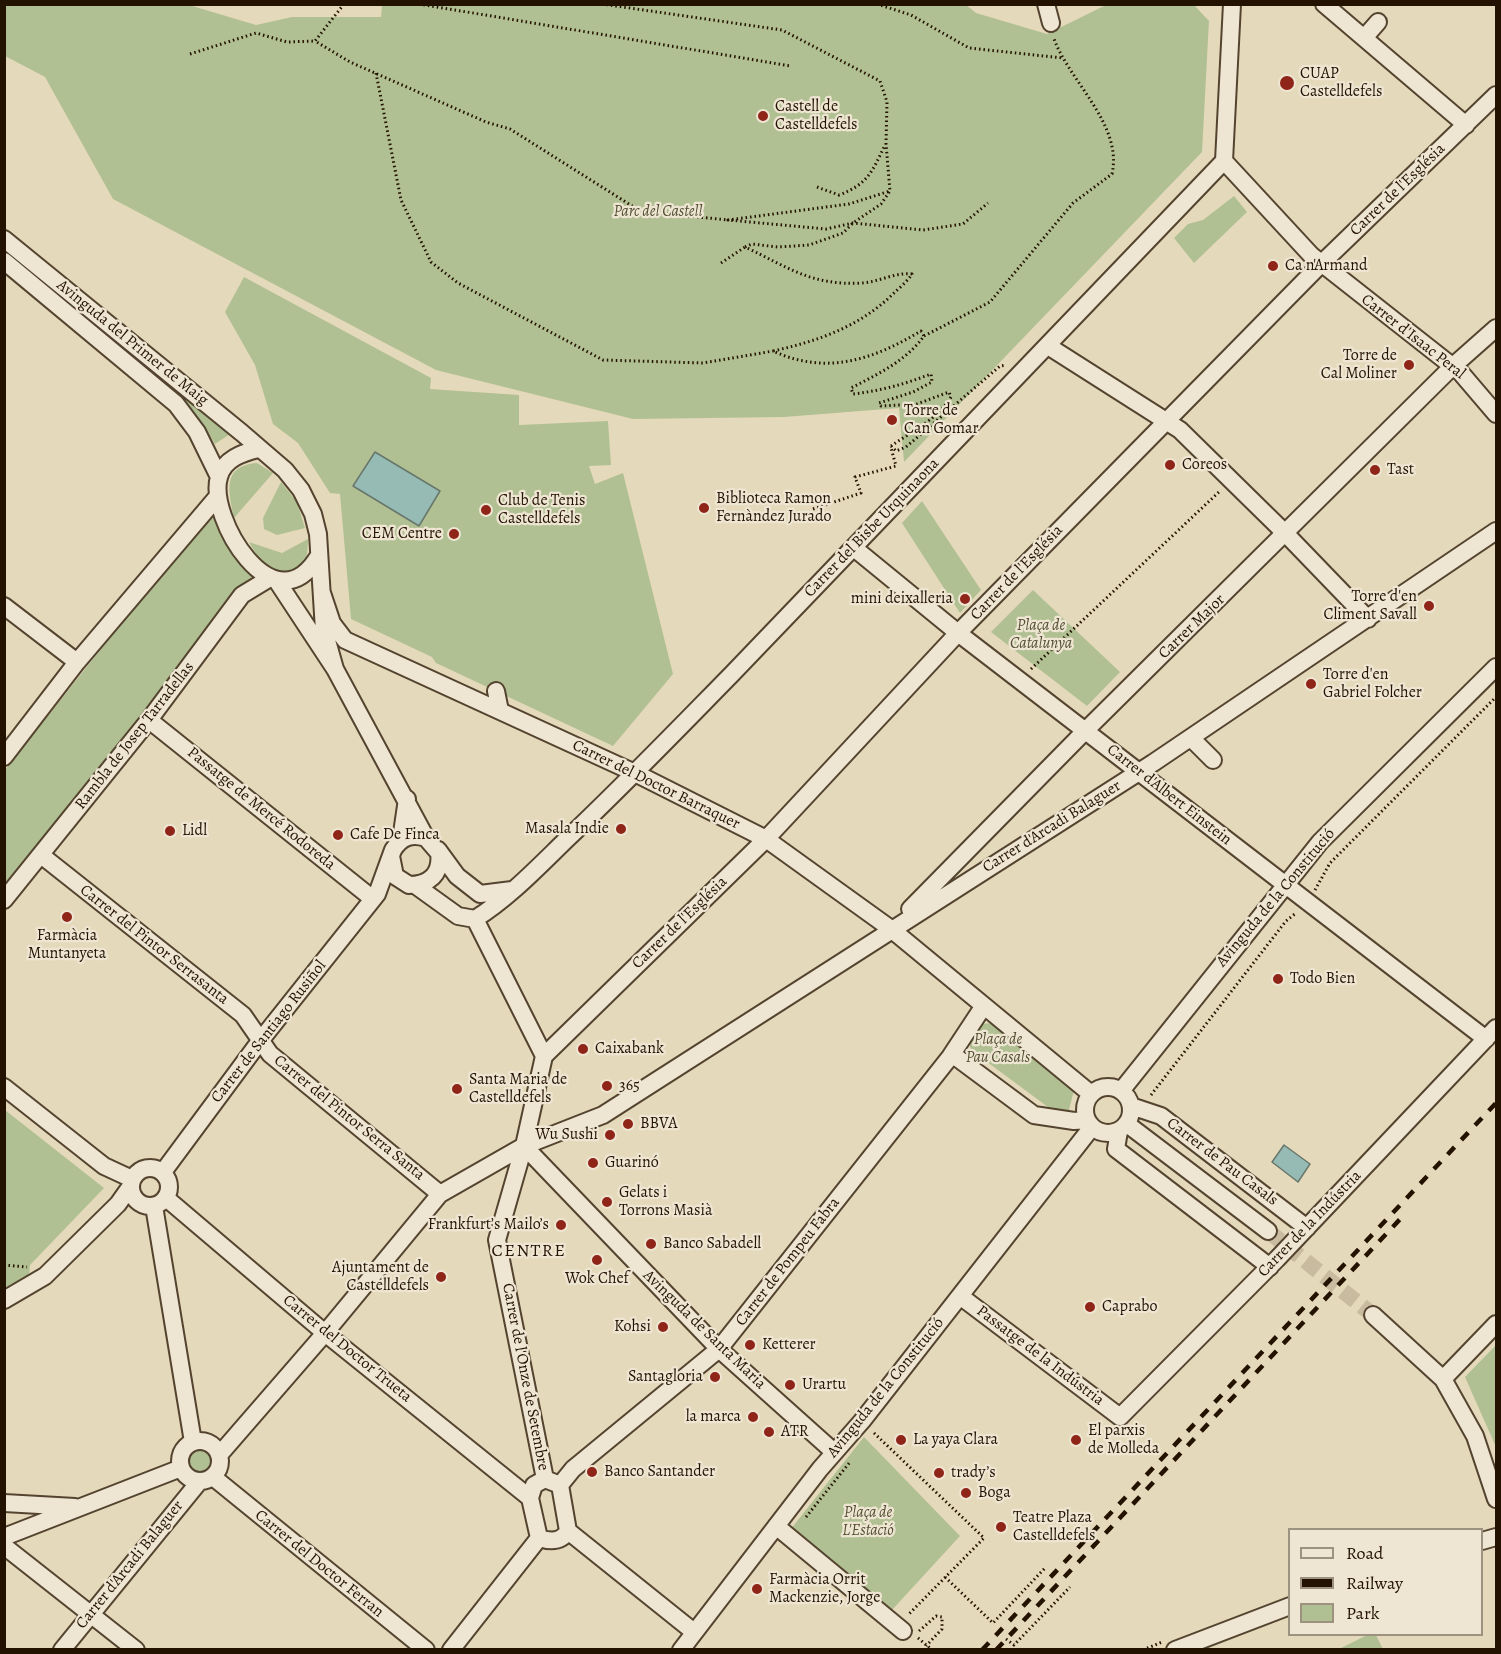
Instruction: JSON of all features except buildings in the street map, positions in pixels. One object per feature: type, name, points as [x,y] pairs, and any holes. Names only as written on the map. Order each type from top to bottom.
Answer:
[{"type":"street","points":[[1046,4],[1051,23]]},
{"type":"street","points":[[1224,161],[1232,4]]},
{"type":"street","points":[[1324,4],[1466,125]]},
{"type":"street","points":[[1367,41],[1378,22]]},
{"type":"street","name":"Carrer de l'Església","points":[[544,1056],[766,839],[958,633],[1321,264],[1497,95]]},
{"type":"street","name":"Carrer d'Isaac Peral","points":[[1224,161],[1321,264],[1468,379],[1497,414]]},
{"type":"street","name":"Carrer del Bisbe Urquinaona","points":[[476,919],[514,890],[635,773],[1224,161]]},
{"type":"street","name":"Avinguda del Primer de Maig","points":[[4,239],[242,433],[258,449]]},
{"type":"street","name":"Avinguda del Primer de Maig","points":[[4,261],[176,404],[197,432],[219,477]]},
{"type":"street","name":"Carrer Major","points":[[891,929],[1086,730],[1452,367],[1497,328]]},
{"type":"street","points":[[1048,346],[1180,430],[1286,534],[1368,619]]},
{"type":"street","points":[[335,669],[324,630],[318,534],[313,514],[302,490],[285,470],[258,449],[239,454],[226,465],[219,477],[218,496],[224,520],[246,558],[273,580],[335,669],[406,799],[439,854],[439,868],[429,880],[408,883]]},
{"type":"street","points":[[4,757],[78,662],[218,496]]},
{"type":"street","name":"Carrer d'Arcadi Balaguer","points":[[440,1194],[524,1146],[603,1115],[1191,738],[1497,531]]},
{"type":"street","name":"Carrer d'Albert Einstein","points":[[854,548],[958,633],[1140,771],[1284,885],[1491,1034]]},
{"type":"street","points":[[273,580],[295,581],[310,571],[318,557]]},
{"type":"street","name":"Rambla de Josep Tarradellas","points":[[4,900],[149,720],[242,596],[273,580]]},
{"type":"street","name":"Carrer del Doctor Barraquer","points":[[322,593],[332,623],[345,640],[635,773],[766,839],[891,929],[983,1007]]},
{"type":"street","points":[[4,606],[78,662]]},
{"type":"street","name":"Avinguda de la Constitució","points":[[1121,1091],[1320,842],[1497,667]]},
{"type":"street","points":[[496,691],[500,711]]},
{"type":"street","name":"Passatge de Mercé Rodoreda","points":[[149,720],[375,896]]},
{"type":"street","points":[[1191,738],[1213,760]]},
{"type":"street","points":[[406,799],[401,840],[391,856],[392,870],[458,916],[476,919],[544,1056],[524,1146]]},
{"type":"street","points":[[401,840],[413,836],[431,842],[457,876],[480,894],[514,890]]},
{"type":"street","name":"Carrer del Pintor Serrasanta","points":[[41,855],[243,1015],[260,1041]]},
{"type":"street","name":"Carrer de Santiago Rusiñol","points":[[163,1172],[260,1041],[375,896],[391,856]]},
{"type":"street","name":"Carrer de Santiago Rusiñol","points":[[375,896],[408,883]]},
{"type":"street","points":[[983,1007],[1090,1094]]},
{"type":"street","name":"Carrer de Pompeu Fabra","points":[[530,1498],[534,1485],[553,1482],[578,1466],[719,1348],[952,1054],[983,1007]]},
{"type":"street","name":"Carrer de la Indústria","points":[[1120,1417],[1270,1267],[1491,1034]]},
{"type":"street","name":"Carrer del Pintor Serra Santa","points":[[260,1041],[270,1054],[440,1194]]},
{"type":"street","points":[[952,1054],[1034,1115],[1089,1124],[1110,1134],[1123,1127]]},
{"type":"street","points":[[4,1087],[104,1166],[131,1183],[136,1201],[146,1206],[160,1202]]},
{"type":"street","points":[[1089,1124],[1086,1101],[1090,1094],[1104,1087],[1121,1091],[1131,1106],[1116,1149],[1270,1267]]},
{"type":"street","name":"Carrer de Pau Casals","points":[[1131,1106],[1161,1116],[1307,1228]]},
{"type":"street","name":"Avinguda de la Constitució","points":[[681,1650],[834,1452],[862,1421],[960,1296],[1089,1124]]},
{"type":"street","name":"Carrer de Pau Casals","points":[[1123,1127],[1268,1231]]},
{"type":"street","name":"Avinguda de Santa Maria","points":[[524,1146],[719,1348],[834,1452]]},
{"type":"street","name":"Carrer de l'Onze de Setembre","points":[[524,1146],[497,1239],[553,1482],[568,1531]]},
{"type":"street","points":[[4,1300],[45,1276],[118,1204],[144,1168],[154,1168],[163,1172],[169,1183],[160,1202],[193,1442]]},
{"type":"street","points":[[220,1454],[205,1442],[193,1442],[181,1454],[181,1468],[187,1477],[206,1479],[218,1470],[220,1454],[325,1333],[440,1194]]},
{"type":"street","name":"Carrer del Doctor Trueta","points":[[160,1202],[530,1498]]},
{"type":"street","name":"Passatge de la Indústria","points":[[960,1296],[1120,1417]]},
{"type":"street","points":[[1373,1315],[1443,1379],[1475,1436],[1497,1499]]},
{"type":"street","points":[[1443,1379],[1497,1324]]},
{"type":"street","points":[[4,1537],[181,1468]]},
{"type":"street","name":"Carrer d'Arcadi Balaguer","points":[[62,1650],[206,1479]]},
{"type":"street","name":"Carrer del Doctor Ferran","points":[[206,1479],[426,1650]]},
{"type":"street","points":[[530,1498],[539,1538]]},
{"type":"street","points":[[4,1503],[78,1508]]},
{"type":"street","points":[[776,1526],[903,1631]]},
{"type":"street","points":[[539,1538],[551,1542],[564,1537],[568,1531],[694,1632]]},
{"type":"street","points":[[451,1650],[539,1538]]},
{"type":"street","points":[[4,1546],[136,1650]]},
{"type":"street","points":[[1175,1650],[1288,1607]]},
{"type":"path","points":[[315,40],[344,4]]},
{"type":"path","points":[[419,4],[791,66]]},
{"type":"path","points":[[602,4],[782,30],[880,81],[887,102],[886,144],[890,191],[881,204],[853,223],[843,233],[808,245],[778,247],[752,244],[721,263]]},
{"type":"path","points":[[878,4],[911,15],[969,48],[1063,58]]},
{"type":"path","points":[[891,446],[948,402],[951,396],[949,392],[916,404],[881,406],[879,403],[913,392],[932,382],[931,374],[869,392],[853,394],[851,388],[895,364],[924,336],[990,302],[1073,203],[1112,174],[1116,158],[1103,123],[1054,41],[1051,23]]},
{"type":"path","points":[[190,54],[256,33],[287,42],[315,40],[350,62],[486,122],[510,129],[640,211],[826,229],[853,223],[922,230],[963,224],[987,203]]},
{"type":"path","points":[[376,73],[401,200],[430,262],[458,283],[603,360],[703,363],[810,343],[844,329],[876,311],[912,274],[904,273],[864,283],[815,280],[780,267],[745,247]]},
{"type":"path","points":[[817,187],[839,195],[856,188],[871,176],[886,144]]},
{"type":"path","points":[[728,220],[838,205],[890,191]]},
{"type":"path","points":[[838,205],[839,195]]},
{"type":"path","points":[[773,351],[806,360],[853,362],[889,350],[921,331],[924,336]]},
{"type":"path","points":[[891,446],[896,451],[906,447],[1000,366],[1010,363]]},
{"type":"path","points":[[813,508],[861,493],[855,477],[896,466],[891,446]]},
{"type":"path","points":[[1029,670],[1220,491]]},
{"type":"path","points":[[862,1421],[984,1538],[915,1606],[906,1619],[903,1631]]},
{"type":"path","points":[[945,1577],[993,1623],[1045,1568]]},
{"type":"path","points":[[1006,1639],[1014,1645],[1070,1587]]},
{"type":"path","points":[[926,1646],[942,1629],[942,1617],[936,1616],[913,1635],[926,1646],[931,1649]]},
{"type":"green space","name":"Parc del Castell","points":[[965,4],[976,13],[1047,34],[1106,5],[1194,5],[1209,21],[1202,152],[904,462],[899,408],[784,417],[633,419],[436,370],[113,199],[45,77],[5,56],[5,5],[189,5],[256,25],[292,17],[381,17],[382,5]]},
{"type":"green space","points":[[1234,196],[1247,212],[1194,263],[1174,238],[1188,224],[1203,220]]},
{"type":"green space","points":[[5,246],[230,434],[215,444],[200,421],[179,398],[5,252]]},
{"type":"green space","name":"Club de Tenis Castelldefels","points":[[244,277],[431,378],[430,389],[519,395],[519,425],[608,421],[611,465],[589,466],[595,484],[623,473],[673,674],[613,746],[436,663],[432,657],[351,619],[340,494],[330,493],[298,443],[273,424],[255,365],[225,312]]},
{"type":"green space","points":[[257,463],[273,473],[234,518],[230,499],[230,482],[238,469]]},
{"type":"green space","points":[[281,482],[297,502],[305,528],[277,535],[264,529],[263,518]]},
{"type":"green space","points":[[922,501],[981,590],[960,613],[902,523]]},
{"type":"green space","points":[[214,514],[229,548],[252,577],[236,592],[5,889],[5,770],[162,572]]},
{"type":"green space","points":[[308,539],[307,557],[298,569],[287,573],[267,565],[256,554],[249,542],[282,553]]},
{"type":"green space","name":"Plaça de Catalunya","points":[[1033,590],[1120,672],[1087,706],[991,632]]},
{"type":"green space","name":"Plaça de Pau Casals","points":[[991,1023],[1074,1090],[1069,1110],[1052,1110],[971,1050],[969,1043],[983,1024]]},
{"type":"green space","points":[[5,1110],[104,1188],[30,1265],[29,1276],[5,1288]]},
{"type":"green space","points":[[1496,1345],[1496,1447],[1465,1377]]},
{"type":"green space","name":"Plaça de L'Estació","points":[[864,1437],[960,1536],[892,1610],[790,1530]]},
{"type":"green space","points":[[200,1450],[208,1454],[212,1462],[208,1470],[200,1474],[192,1470],[188,1462],[192,1454]]},
{"type":"green space","points":[[1365,1636],[1376,1636],[1383,1649],[1339,1649]]},
{"type":"water","points":[[375,452],[440,491],[419,526],[353,486]]},
{"type":"water","points":[[1284,1145],[1310,1164],[1298,1182],[1272,1162]]},
{"type":"tunnel","points":[[1268,1231],[1373,1315]]},
{"type":"railway","points":[[982,1650],[1496,1103]]},
{"type":"railway","points":[[996,1650],[1403,1216]]},
{"type":"place","name":"CUAP Castelldefels","points":[[1287,83]]},
{"type":"place","name":"Castell de Castelldefels","points":[[763,116]]},
{"type":"place","name":"Ca n'Armand","points":[[1273,266]]},
{"type":"place","name":"Torre de Cal Moliner","points":[[1409,365]]},
{"type":"place","name":"Torre de Can Gomar","points":[[892,420]]},
{"type":"place","name":"Coreos","points":[[1170,465]]},
{"type":"place","name":"Tast","points":[[1375,470]]},
{"type":"place","name":"Biblioteca Ramon Fernàndez Jurado","points":[[704,508]]},
{"type":"place","name":"Club de Tenis Castelldefels","points":[[486,510]]},
{"type":"place","name":"CEM Centre","points":[[454,534]]},
{"type":"place","name":"mini deixalleria","points":[[965,599]]},
{"type":"place","name":"Torre d'en Climent Savall","points":[[1429,606]]},
{"type":"place","name":"Torre d'en Gabriel Folcher","points":[[1311,684]]},
{"type":"place","name":"Masala Indie","points":[[621,829]]},
{"type":"place","name":"Lidl","points":[[170,831]]},
{"type":"place","name":"Cafe De Finca","points":[[338,835]]},
{"type":"place","name":"Farmàcia Muntanyeta","points":[[67,917]]},
{"type":"place","name":"Todo Bien","points":[[1278,979]]},
{"type":"place","name":"Caixabank","points":[[583,1049]]},
{"type":"place","name":"365","points":[[607,1086]]},
{"type":"place","name":"Santa Maria de Castelldefels","points":[[457,1089]]},
{"type":"place","name":"BBVA","points":[[628,1124]]},
{"type":"place","name":"Wu Sushi","points":[[610,1135]]},
{"type":"place","name":"Guarinó","points":[[593,1163]]},
{"type":"place","name":"Gelats i Torrons Masià","points":[[607,1202]]},
{"type":"place","name":"Frankfurt’s Mailo’s","points":[[561,1225]]},
{"type":"place","name":"Banco Sabadell","points":[[651,1244]]},
{"type":"place","name":"Wok Chef","points":[[597,1260]]},
{"type":"place","name":"Ajuntament de Castelldefels","points":[[441,1277]]},
{"type":"place","name":"Caprabo","points":[[1090,1307]]},
{"type":"place","name":"Kohsi","points":[[663,1327]]},
{"type":"place","name":"Ketterer","points":[[750,1345]]},
{"type":"place","name":"Santagloria","points":[[715,1377]]},
{"type":"place","name":"Urartu","points":[[790,1385]]},
{"type":"place","name":"la marca","points":[[753,1417]]},
{"type":"place","name":"ATR","points":[[769,1432]]},
{"type":"place","name":"La yaya Clara","points":[[901,1440]]},
{"type":"place","name":"El parxis de Molleda","points":[[1076,1440]]},
{"type":"place","name":"Banco Santander","points":[[592,1472]]},
{"type":"place","name":"trady’s","points":[[939,1473]]},
{"type":"place","name":"Boga","points":[[966,1493]]},
{"type":"place","name":"Teatre Plaza Castelldefels","points":[[1001,1527]]},
{"type":"place","name":"Farmàcia Orrit Mackenzie, Jorge","points":[[757,1589]]},
{"type":"district","name":"CENTRE","points":[[529,1252]]}]
